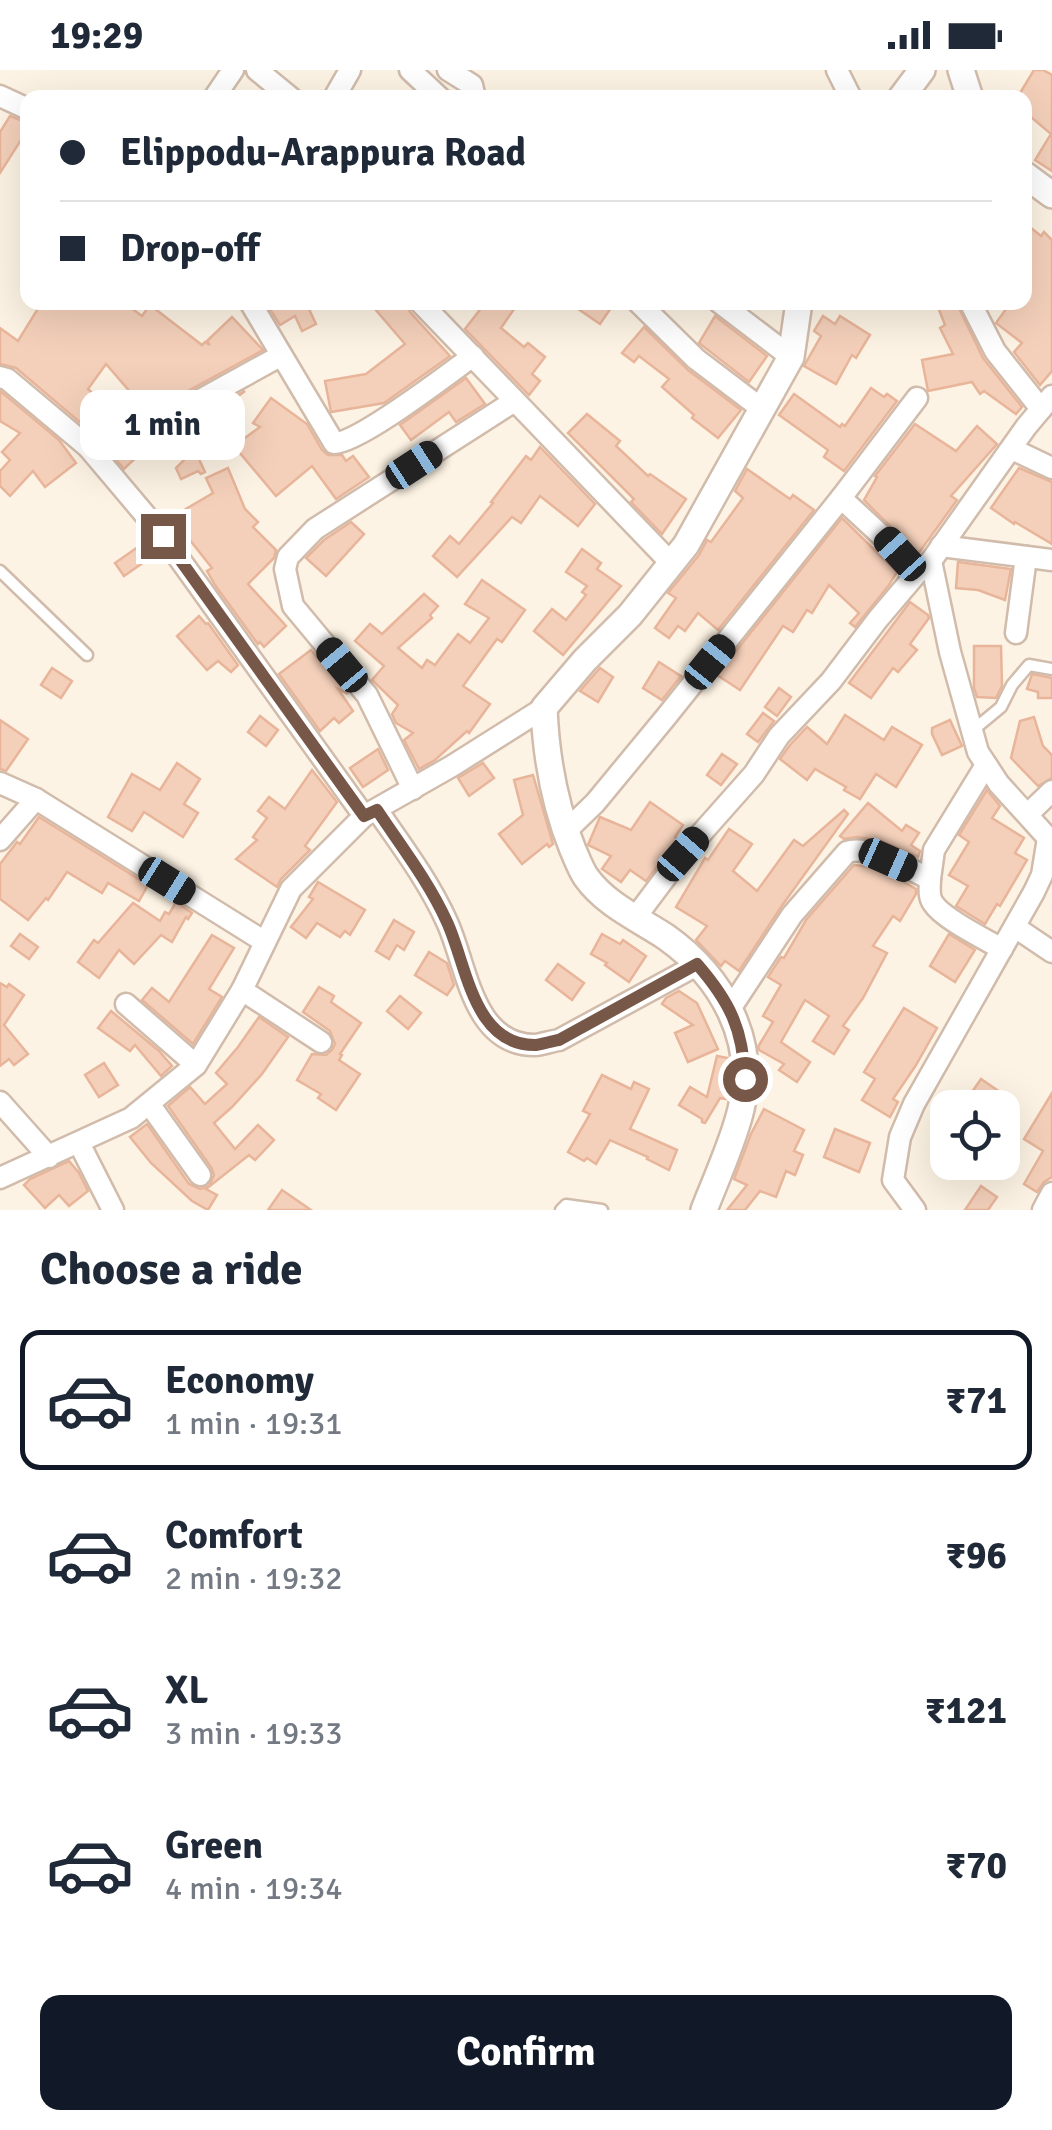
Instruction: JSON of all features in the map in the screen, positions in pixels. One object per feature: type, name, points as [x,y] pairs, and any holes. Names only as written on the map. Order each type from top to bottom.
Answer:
[{"type":"street","points":[[257,70],[281,90]]},
{"type":"street","points":[[410,70],[431,90]]},
{"type":"street","points":[[448,70],[472,85],[473,90]]},
{"type":"street","points":[[1032,179],[1052,195]]},
{"type":"street","points":[[254,310],[334,443],[351,439],[473,356]]},
{"type":"street","points":[[428,310],[671,563]]},
{"type":"street","points":[[646,310],[696,360],[762,409]]},
{"type":"street","points":[[729,310],[791,358]]},
{"type":"street","points":[[0,1178],[132,1118],[196,1065],[242,990],[290,888],[371,813],[544,708],[630,615],[686,544],[791,358],[798,310]]},
{"type":"street","points":[[635,918],[683,854],[754,774],[779,736],[831,681],[852,650],[930,560],[1047,402],[995,351],[974,310]]},
{"type":"street","points":[[88,446],[128,419],[191,405],[280,356]]},
{"type":"street","points":[[0,377],[88,446],[163,536],[416,867],[447,922],[485,1020],[507,1038],[535,1045],[559,1040],[697,964]]},
{"type":"street","points":[[566,831],[595,804],[642,746],[916,398]]},
{"type":"street","points":[[413,788],[366,695],[293,606],[286,569],[288,556],[315,529],[514,402]]},
{"type":"street","points":[[1012,449],[1052,468]]},
{"type":"street","points":[[841,498],[882,536],[930,560],[1052,560]]},
{"type":"street","points":[[1016,633],[1026,558]]},
{"type":"street","points":[[915,1210],[893,1180],[900,1137],[930,1073],[1042,875],[1050,839],[1000,784],[978,752],[930,560]]},
{"type":"street","points":[[544,708],[550,778],[566,831],[586,877],[608,900],[668,939],[697,964],[716,986],[739,1030],[745,1079],[741,1110],[704,1210]]},
{"type":"street","points":[[986,766],[934,850],[930,892],[933,904],[956,922],[1002,948]]},
{"type":"street","points":[[0,783],[36,800],[265,942]]},
{"type":"street","points":[[1028,814],[1052,791]]},
{"type":"street","points":[[0,840],[36,800]]},
{"type":"street","points":[[730,1009],[792,915],[847,852],[858,848],[873,852],[930,879]]},
{"type":"street","points":[[1015,927],[1052,952]]},
{"type":"street","points":[[242,990],[321,1042]]},
{"type":"street","points":[[126,1004],[196,1065]]},
{"type":"street","points":[[0,1102],[49,1157]]},
{"type":"street","points":[[150,1105],[200,1176]]},
{"type":"street","points":[[79,1142],[113,1210]]},
{"type":"lane","points":[[0,571],[87,655]]},
{"type":"lane","points":[[972,732],[1001,707],[1012,685],[1029,665],[1052,669]]},
{"type":"lane","points":[[562,1210],[566,1204],[602,1210]]},
{"type":"building","points":[[1034,70],[1052,75],[1052,171],[1035,160],[1051,134],[1032,118],[1032,90],[1022,90]]},
{"type":"building","points":[[10,116],[20,120],[20,142],[0,173],[0,132]]},
{"type":"building","points":[[1032,229],[1041,236],[1044,232],[1052,240],[1052,371],[1040,385],[1014,352],[1022,343],[996,323],[1005,310],[1032,310]]},
{"type":"building","points":[[37,310],[134,310],[142,316],[146,310],[156,310],[202,345],[210,345],[207,341],[232,317],[263,350],[186,392],[139,402],[106,364],[88,389],[113,412],[89,430],[16,368],[0,364],[0,328],[18,341]]},
{"type":"building","points":[[271,310],[309,310],[316,324],[302,331],[295,316],[280,325]]},
{"type":"building","points":[[376,310],[409,310],[450,356],[384,403],[331,412],[325,381],[366,374],[405,344]]},
{"type":"building","points":[[480,310],[513,310],[501,328],[524,347],[528,343],[545,357],[532,374],[540,381],[529,395],[465,329]]},
{"type":"building","points":[[580,310],[610,310],[600,324]]},
{"type":"building","points":[[939,310],[960,310],[983,358],[1022,407],[1016,414],[984,391],[980,394],[972,382],[928,391],[922,360],[953,354],[940,328],[945,325]]},
{"type":"building","points":[[715,316],[767,356],[749,382],[699,343]]},
{"type":"building","points":[[823,316],[835,324],[840,316],[870,335],[856,358],[852,355],[836,384],[804,366],[821,336],[814,331]]},
{"type":"building","points":[[644,327],[688,370],[741,410],[718,438],[662,387],[669,379],[639,356],[634,362],[622,353]]},
{"type":"building","points":[[466,378],[485,404],[456,422],[449,412],[411,440],[400,425]]},
{"type":"building","points":[[871,388],[897,401],[844,471],[824,457],[828,450],[779,415],[794,394],[840,427],[845,426]]},
{"type":"building","points":[[0,391],[59,440],[76,463],[45,487],[33,471],[10,496],[0,486],[0,471],[10,460],[2,452],[20,433],[0,421]]},
{"type":"building","points":[[245,391],[225,406],[230,413],[215,425],[205,413]]},
{"type":"building","points":[[271,398],[307,424],[328,455],[342,455],[346,461],[353,456],[369,477],[336,499],[312,466],[276,496],[234,446],[260,427],[253,423]]},
{"type":"building","points":[[204,414],[210,428],[191,442],[205,472],[181,479],[176,468],[187,457],[159,426]]},
{"type":"building","points":[[587,414],[620,441],[616,446],[648,476],[686,499],[662,534],[631,502],[634,499],[568,433]]},
{"type":"building","points":[[915,424],[956,451],[977,426],[997,444],[951,496],[957,500],[918,554],[864,500],[875,476]]},
{"type":"building","points":[[136,433],[149,445],[124,469],[108,450]]},
{"type":"building","points":[[540,447],[595,504],[578,526],[540,496],[521,523],[512,517],[457,577],[433,556],[450,536],[459,544],[526,456],[531,460]]},
{"type":"building","points":[[228,468],[245,509],[258,522],[253,527],[276,550],[274,558],[248,584],[286,626],[264,647],[215,585],[207,571],[212,568],[189,539],[184,542],[167,520],[213,493],[206,478]]},
{"type":"building","points":[[1019,468],[1052,482],[1052,544],[991,508]]},
{"type":"building","points":[[747,469],[790,499],[793,495],[814,510],[718,630],[698,613],[685,631],[678,626],[669,638],[655,628],[676,598],[668,593],[743,498],[735,491]]},
{"type":"building","points":[[842,518],[897,572],[889,585],[855,627],[850,623],[859,613],[829,585],[812,613],[807,610],[793,632],[783,626],[740,690],[717,675]]},
{"type":"building","points":[[351,522],[364,534],[326,576],[306,558]]},
{"type":"building","points":[[148,540],[160,555],[157,553],[124,576],[115,563]]},
{"type":"building","points":[[582,549],[601,563],[597,569],[621,586],[563,655],[534,631],[552,609],[566,620],[586,595],[582,592],[587,586],[566,572]]},
{"type":"building","points":[[958,562],[1011,569],[1005,600],[978,590],[956,588]]},
{"type":"building","points":[[482,580],[525,610],[502,642],[497,639],[463,686],[490,704],[469,733],[419,769],[404,740],[413,733],[396,723],[392,714],[398,705],[372,680],[384,666],[355,641],[370,624],[382,634],[424,594],[438,606],[430,615],[432,618],[398,648],[422,668],[427,660],[435,665],[458,634],[470,643],[489,618],[465,604]]},
{"type":"building","points":[[910,602],[929,618],[910,644],[917,650],[898,672],[893,668],[871,698],[849,683]]},
{"type":"building","points":[[199,616],[238,665],[231,672],[218,661],[207,670],[177,636]]},
{"type":"building","points":[[974,646],[1001,646],[1002,686],[996,698],[977,697]]},
{"type":"building","points":[[311,650],[348,694],[338,689],[353,711],[339,723],[334,718],[320,731],[279,674]]},
{"type":"building","points":[[659,662],[681,676],[662,700],[643,688]]},
{"type":"building","points":[[52,668],[72,681],[61,698],[41,685]]},
{"type":"building","points":[[600,668],[613,677],[598,702],[580,691]]},
{"type":"building","points":[[1032,674],[1052,678],[1052,698],[1038,698],[1038,692],[1027,689]]},
{"type":"building","points":[[779,688],[791,697],[777,716],[765,707]]},
{"type":"building","points":[[763,713],[774,721],[758,742],[747,734]]},
{"type":"building","points":[[845,715],[884,740],[892,727],[922,745],[896,787],[876,774],[860,799],[815,769],[807,780],[780,759],[807,727],[827,744]]},
{"type":"building","points":[[260,716],[278,730],[266,746],[248,732]]},
{"type":"building","points":[[1034,717],[1043,746],[1052,755],[1052,778],[1038,786],[1011,758],[1020,721]]},
{"type":"building","points":[[0,720],[28,739],[6,771],[0,769]]},
{"type":"building","points":[[950,720],[962,746],[942,755],[932,728]]},
{"type":"building","points":[[378,749],[388,770],[363,787],[350,768]]},
{"type":"building","points":[[722,754],[737,764],[721,785],[707,775]]},
{"type":"building","points":[[177,763],[200,779],[184,804],[198,813],[183,837],[144,812],[132,831],[108,817],[132,774],[160,790]]},
{"type":"building","points":[[483,763],[494,778],[469,796],[458,778]]},
{"type":"building","points":[[312,770],[337,802],[305,846],[310,850],[277,887],[236,859],[257,840],[253,837],[267,818],[258,811],[269,797],[285,809]]},
{"type":"building","points":[[533,775],[553,844],[547,844],[522,864],[499,834],[523,815],[514,780]]},
{"type":"building","points":[[987,790],[1000,806],[992,818],[1024,838],[1015,853],[1027,860],[985,924],[956,906],[968,886],[949,875],[969,842],[959,835]]},
{"type":"building","points":[[650,802],[683,825],[675,837],[678,839],[646,881],[630,870],[621,882],[602,869],[611,856],[588,845],[600,817],[631,830]]},
{"type":"building","points":[[868,803],[902,831],[906,825],[919,833],[911,845],[920,851],[918,857],[881,841],[840,836]]},
{"type":"building","points":[[844,810],[848,814],[739,971],[725,961],[721,966],[696,940],[707,926],[676,907],[705,858],[708,860],[729,829],[752,844],[733,871],[757,891],[794,840],[803,846]]},
{"type":"building","points":[[39,817],[148,885],[139,901],[108,883],[102,893],[67,872],[28,920],[0,899],[0,864]]},
{"type":"building","points":[[854,865],[873,867],[894,876],[916,889],[916,894],[900,921],[893,916],[873,946],[887,953],[843,1026],[849,1030],[834,1054],[813,1041],[829,1016],[805,1000],[781,1042],[810,1062],[797,1082],[779,1070],[784,1064],[758,1047],[773,1022],[763,1016],[781,985],[768,977],[806,920]]},
{"type":"building","points":[[318,882],[365,910],[350,935],[345,931],[340,937],[317,923],[306,938],[291,927],[313,899],[309,897]]},
{"type":"building","points":[[176,902],[192,913],[172,942],[161,935],[134,964],[119,950],[99,978],[78,962],[94,940],[98,943],[133,903],[160,921]]},
{"type":"building","points":[[394,920],[414,932],[404,950],[397,945],[389,959],[376,951]]},
{"type":"building","points":[[20,934],[38,947],[29,959],[11,946]]},
{"type":"building","points":[[602,934],[620,944],[623,940],[646,956],[629,982],[591,954]]},
{"type":"building","points":[[949,934],[975,950],[955,982],[930,966]]},
{"type":"building","points":[[212,935],[234,948],[209,989],[222,997],[193,1044],[142,1000],[152,988],[169,1002]]},
{"type":"building","points":[[429,952],[447,963],[454,985],[447,995],[415,975]]},
{"type":"building","points":[[558,964],[584,983],[572,1000],[546,980]]},
{"type":"building","points":[[0,983],[7,987],[9,984],[24,995],[4,1025],[28,1054],[14,1065],[9,1059],[0,1066]]},
{"type":"building","points":[[319,987],[334,996],[331,1002],[361,1023],[339,1060],[360,1074],[336,1110],[318,1098],[321,1094],[297,1080],[312,1054],[326,1055],[335,1044],[330,1031],[303,1012]]},
{"type":"building","points":[[679,991],[697,1003],[718,1049],[688,1062],[675,1033],[693,1025],[662,1004]]},
{"type":"building","points":[[400,996],[421,1013],[408,1029],[387,1011]]},
{"type":"building","points":[[904,1008],[937,1028],[893,1099],[898,1102],[890,1117],[862,1100],[875,1079],[864,1072]]},
{"type":"building","points":[[111,1011],[172,1066],[161,1076],[135,1045],[130,1051],[98,1028]]},
{"type":"building","points":[[259,1017],[288,1037],[262,1074],[214,1123],[235,1149],[258,1125],[274,1140],[255,1160],[249,1155],[206,1189],[217,1195],[208,1210],[192,1201],[151,1163],[130,1137],[147,1124],[189,1184],[200,1189],[209,1186],[214,1175],[211,1167],[168,1106],[190,1087],[205,1104],[227,1084],[216,1073]]},
{"type":"building","points":[[717,1056],[728,1058],[726,1099],[720,1098],[705,1123],[679,1105],[690,1087],[707,1097]]},
{"type":"building","points":[[104,1063],[118,1085],[99,1097],[85,1075]]},
{"type":"building","points":[[602,1075],[631,1089],[634,1082],[649,1089],[630,1129],[677,1150],[669,1170],[610,1140],[596,1164],[568,1152],[590,1114],[583,1111]]},
{"type":"building","points":[[981,1079],[997,1090],[973,1090]]},
{"type":"building","points":[[1052,1093],[1052,1177],[1037,1192],[1024,1184],[1043,1151],[1024,1139]]},
{"type":"building","points":[[764,1109],[804,1130],[794,1151],[803,1155],[795,1175],[786,1171],[776,1197],[760,1191],[745,1210],[727,1210],[747,1185],[734,1179]]},
{"type":"building","points":[[835,1129],[870,1143],[859,1172],[824,1157]]},
{"type":"building","points":[[69,1161],[88,1191],[69,1206],[59,1195],[45,1208],[24,1185]]},
{"type":"building","points":[[981,1186],[997,1197],[988,1210],[965,1210]]},
{"type":"building","points":[[282,1190],[311,1210],[268,1210]]},
{"type":"route","points":[[163,536],[364,816],[377,810],[416,867],[447,922],[485,1020],[507,1038],[535,1045],[559,1040],[697,964],[716,986],[739,1030],[745,1079]]}]
